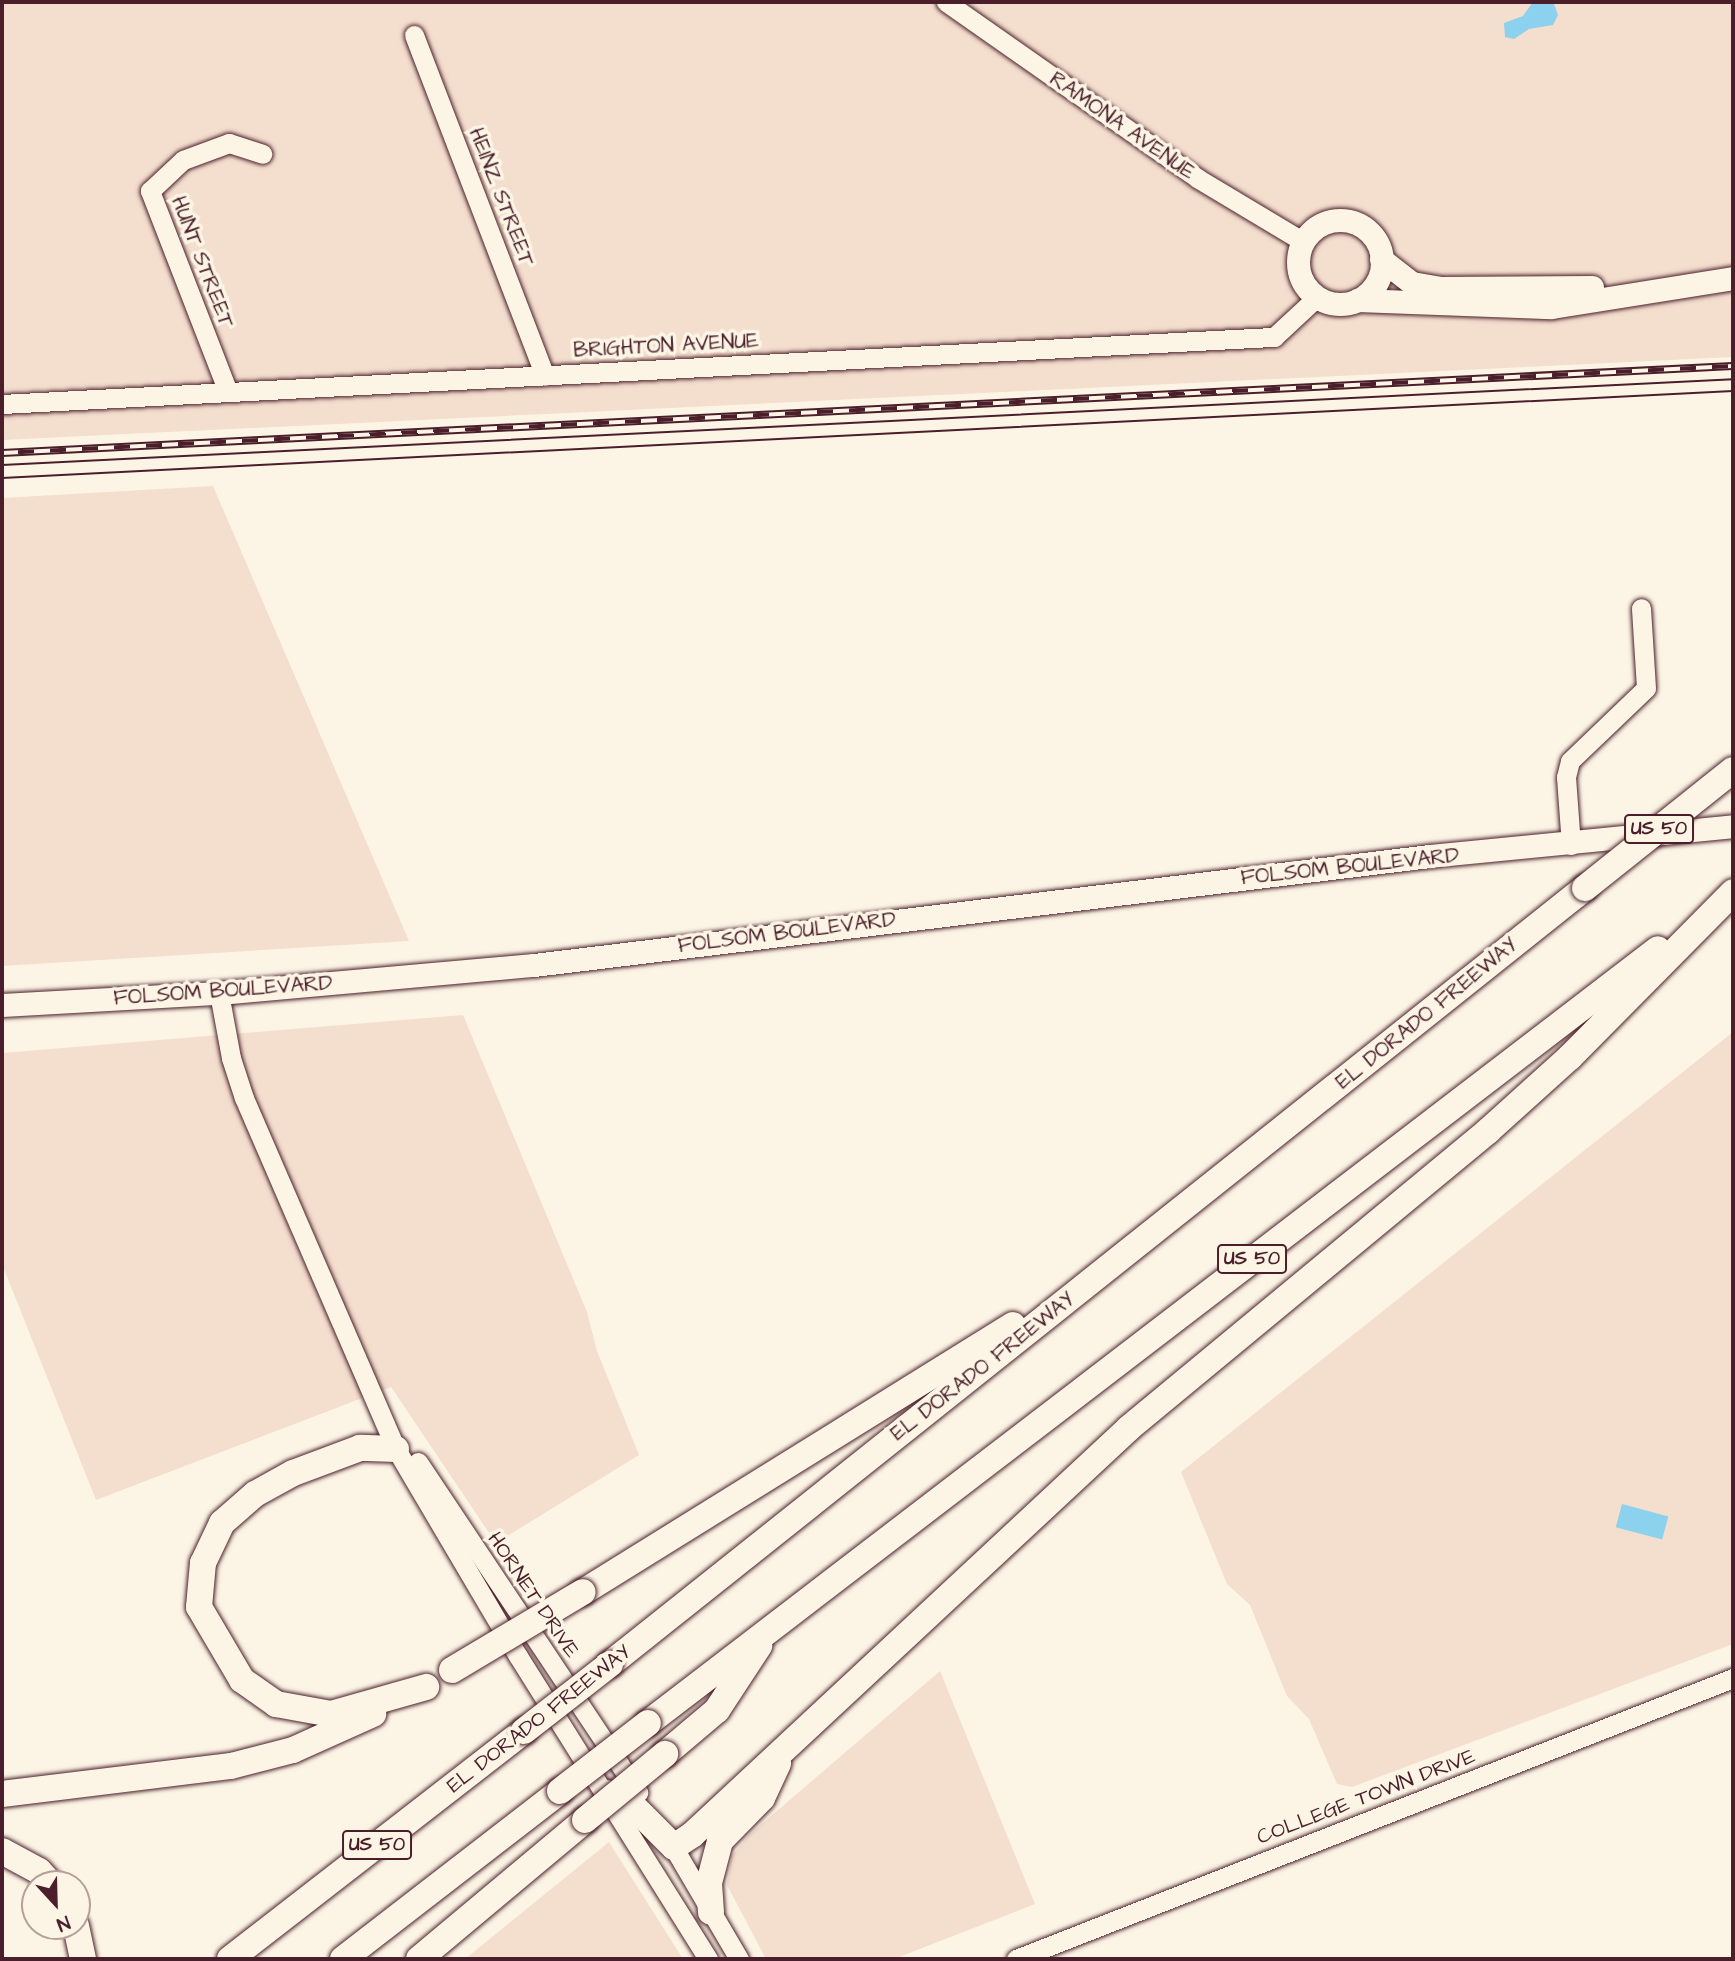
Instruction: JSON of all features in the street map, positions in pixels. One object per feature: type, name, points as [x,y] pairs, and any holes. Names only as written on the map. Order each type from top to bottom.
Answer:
[{"type":"highway","name":"EL DORADO FREEWAY","points":[[230,1959],[610,1664],[1733,770]]},
{"type":"highway","points":[[607,1793],[626,1800],[674,1847],[715,1816],[1129,1428],[1570,1058],[1733,891]]},
{"type":"highway","name":"US 50","points":[[343,1959],[1733,891]]},
{"type":"highway","points":[[2,1794],[149,1778],[293,1750],[426,1686],[1115,1262]]},
{"type":"highway","points":[[396,1450],[349,1451],[293,1473],[255,1494],[222,1524],[203,1563],[199,1607],[242,1680],[276,1704],[331,1714],[426,1686]]},
{"type":"highway","points":[[419,1959],[717,1710],[772,1627]]},
{"type":"highway","points":[[711,1912],[709,1883],[720,1841],[762,1798],[784,1750]]},
{"type":"highway","points":[[2,1851],[37,1870]]},
{"type":"highway","points":[[79,1940],[83,1959]]},
{"type":"main road","points":[[1733,265],[1574,290],[1463,289],[1412,283],[1381,259],[1368,230],[1343,220],[1317,226],[1304,242],[1298,262],[1300,275],[1317,297],[1330,302],[1357,299],[1552,307],[1733,278]]},
{"type":"main road","points":[[1357,299],[1377,281],[1381,259]]},
{"type":"main road","name":"FOLSOM BOULEVARD","points":[[2,1005],[219,993],[534,965],[1413,858],[1570,845],[1733,826]]},
{"type":"street","name":"RAMONA AVENUE","points":[[946,2],[1197,178],[1304,242]]},
{"type":"street","name":"HEINZ STREET","points":[[414,35],[545,376]]},
{"type":"street","name":"HUNT STREET","points":[[228,392],[150,191],[183,160],[229,143],[262,154]]},
{"type":"street","name":"BRIGHTON AVENUE","points":[[2,404],[1274,337],[1317,297]]},
{"type":"street","points":[[1570,845],[1566,777],[1570,761],[1646,688],[1641,608]]},
{"type":"street","name":"HORNET DRIVE","points":[[219,993],[231,1058],[244,1098],[377,1400],[396,1450],[518,1656],[607,1793],[708,1959]]},
{"type":"street","name":"HORNET DRIVE","points":[[377,1400],[674,1847],[739,1959]]},
{"type":"street","name":"COLLEGE TOWN DRIVE","points":[[1016,1959],[1733,1678]]},
{"type":"shaded area","points":[[2,2],[1733,2],[1733,357],[2,440]]},
{"type":"shaded area","points":[[213,486],[409,941],[2,966],[2,498]]},
{"type":"shaded area","points":[[463,1015],[587,1312],[597,1351],[639,1455],[496,1543],[391,1387],[96,1500],[2,1264],[2,1053]]},
{"type":"shaded area","points":[[1733,1032],[1733,1644],[1352,1787],[1337,1784],[1309,1719],[1287,1696],[1250,1605],[1227,1584],[1181,1472]]},
{"type":"shaded area","points":[[940,1671],[1035,1904],[894,1959],[766,1959],[727,1885],[732,1856],[750,1834]]},
{"type":"shaded area","points":[[609,1842],[683,1959],[465,1959]]},
{"type":"water","points":[[1533,2],[1554,4],[1558,15],[1553,25],[1529,29],[1514,39],[1505,37],[1504,23],[1523,16]]},
{"type":"water","points":[[1622,1504],[1668,1516],[1662,1540],[1616,1527]]},
{"type":"tram line","points":[[2,465],[1733,379]]},
{"type":"tram line","points":[[2,478],[1733,391]]},
{"type":"railway","points":[[2,453],[1733,366]]}]
